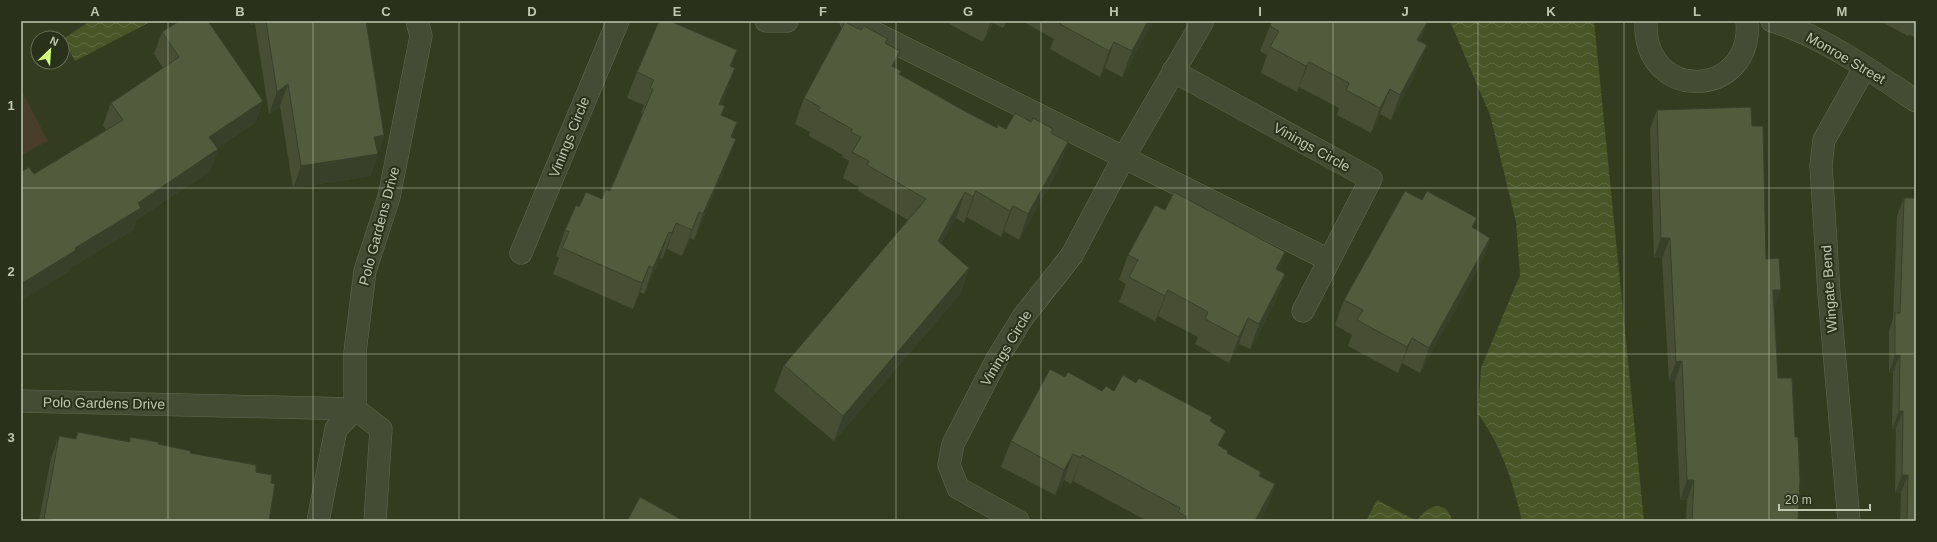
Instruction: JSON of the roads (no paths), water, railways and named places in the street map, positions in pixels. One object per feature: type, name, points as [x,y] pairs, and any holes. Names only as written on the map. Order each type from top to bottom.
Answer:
[{"type":"street","name":"Polo Gardens Drive","points":[[21,401],[355,410],[355,352],[365,271],[389,197],[421,36],[417,21]]},
{"type":"street","name":"Vinings Circle","points":[[521,253],[618,21]]},
{"type":"street","points":[[766,21],[787,21]]},
{"type":"street","points":[[851,21],[1329,260]]},
{"type":"street","name":"Vinings Circle","points":[[1018,521],[958,488],[949,465],[953,444],[997,359],[1023,317],[1072,255],[1124,157],[1203,21]]},
{"type":"street","points":[[1646,21],[1645,36],[1650,53],[1660,67],[1674,77],[1690,81],[1707,81],[1722,75],[1736,64],[1744,50],[1748,34],[1747,21]]},
{"type":"street","name":"Monroe Street","points":[[1772,21],[1793,27],[1865,67],[1916,100]]},
{"type":"street","name":"Wingate Bend","points":[[1849,521],[1829,294],[1821,165],[1824,140],[1865,67]]},
{"type":"street","name":"Vinings Circle","points":[[1173,71],[1371,179],[1303,312]]},
{"type":"street","points":[[318,521],[336,429],[355,410],[381,429],[375,521]]},
{"type":"water","points":[[90,21],[152,21],[75,61],[70,52],[70,34]]},
{"type":"water","points":[[1450,21],[1594,21],[1644,521],[1522,521],[1506,465],[1494,439],[1478,414],[1481,368],[1520,275],[1516,222],[1490,115]]},
{"type":"water","points":[[1377,500],[1417,521],[1366,521]]},
{"type":"water","points":[[1436,506],[1446,509],[1452,521],[1417,521],[1426,511]]}]
